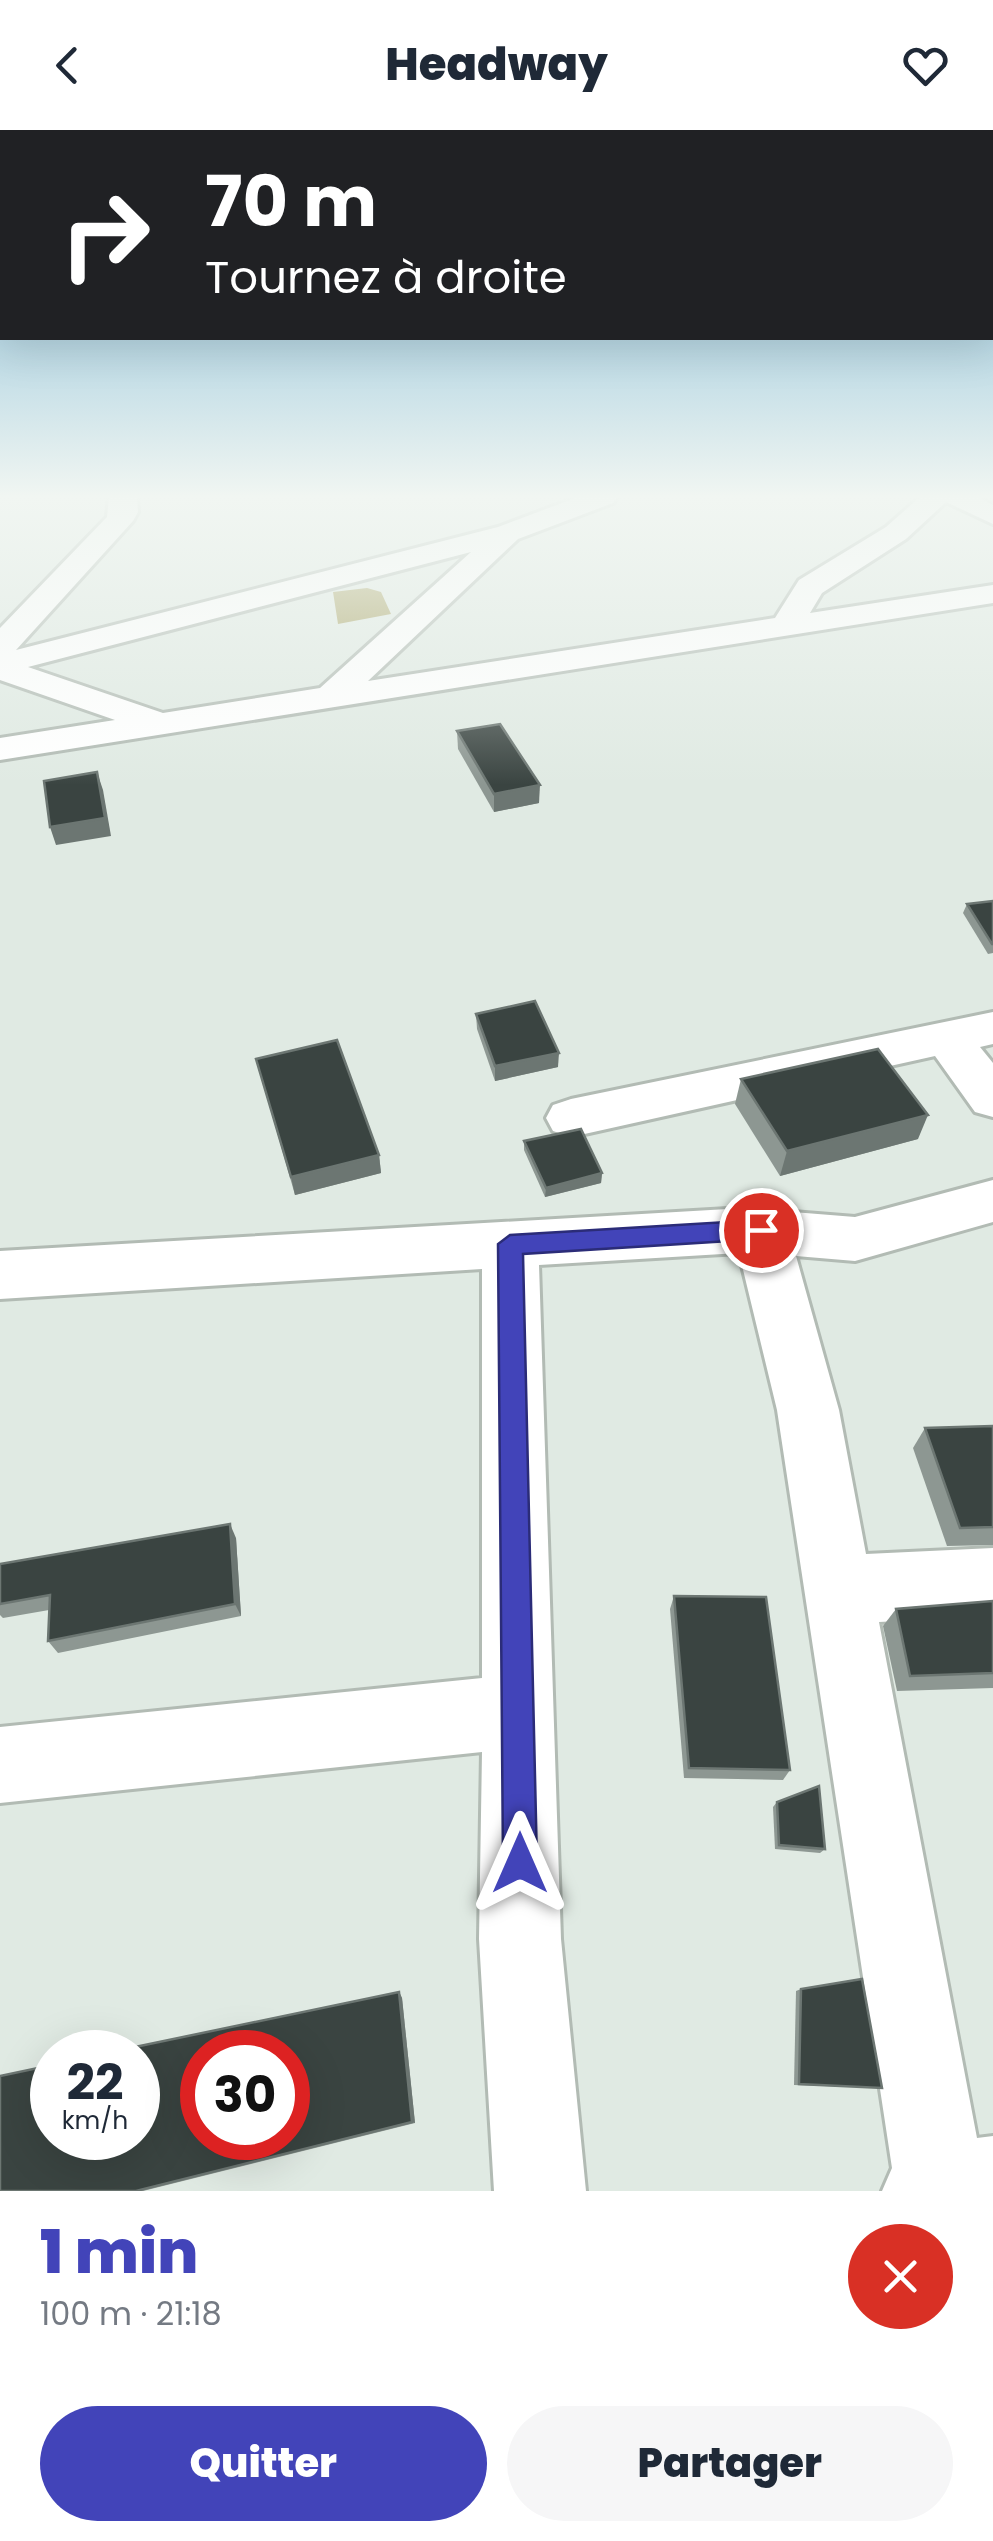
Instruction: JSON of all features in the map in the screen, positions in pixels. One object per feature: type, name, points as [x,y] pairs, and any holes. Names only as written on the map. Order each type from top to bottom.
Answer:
[{"type":"street","points":[[0,646],[50,593]]},
{"type":"street","points":[[0,666],[278,593]]},
{"type":"street","points":[[334,694],[443,593]]},
{"type":"street","points":[[787,625],[806,593]]},
{"type":"street","points":[[0,748],[993,594]]},
{"type":"street","points":[[0,666],[163,725]]},
{"type":"street","points":[[571,1118],[993,1028]]},
{"type":"street","points":[[946,1037],[993,1099]]},
{"type":"street","points":[[0,1275],[761,1230],[854,1240],[993,1201]]},
{"type":"street","points":[[761,1230],[808,1410],[951,2187]]},
{"type":"street","points":[[510,1244],[520,1939],[540,2191]]},
{"type":"street","points":[[840,1590],[993,1582]]},
{"type":"street","points":[[0,1765],[519,1711]]},
{"type":"shaded area","points":[[333,593],[382,593],[391,614],[338,624]]},
{"type":"building","points":[[500,724],[540,785],[494,794],[457,731]]},
{"type":"building","points":[[97,772],[105,818],[50,827],[44,781]]},
{"type":"building","points":[[993,901],[993,944],[992,944],[967,904]]},
{"type":"building","points":[[535,1001],[559,1053],[495,1066],[476,1014]]},
{"type":"building","points":[[337,1040],[379,1155],[291,1177],[256,1059]]},
{"type":"building","points":[[878,1049],[928,1115],[787,1151],[741,1079]]},
{"type":"building","points":[[581,1129],[602,1173],[546,1188],[524,1141]]},
{"type":"building","points":[[993,1426],[993,1527],[960,1528],[925,1428]]},
{"type":"building","points":[[230,1524],[235,1604],[48,1641],[50,1595],[0,1604],[0,1564]]},
{"type":"building","points":[[674,1596],[766,1597],[790,1770],[689,1768]]},
{"type":"building","points":[[993,1601],[993,1673],[910,1676],[896,1609]]},
{"type":"building","points":[[819,1786],[825,1849],[779,1845],[777,1802]]},
{"type":"building","points":[[862,1979],[882,2088],[799,2084],[801,1989]]},
{"type":"building","points":[[399,1992],[412,2122],[310,2148],[310,2030],[217,2030]]},
{"type":"building","points":[[180,2038],[180,2160],[260,2160],[136,2191],[0,2191],[0,2076],[30,2070],[30,2160],[160,2160],[160,2042]]},
{"type":"route","points":[[520,1863],[510,1244],[761,1230]]}]
